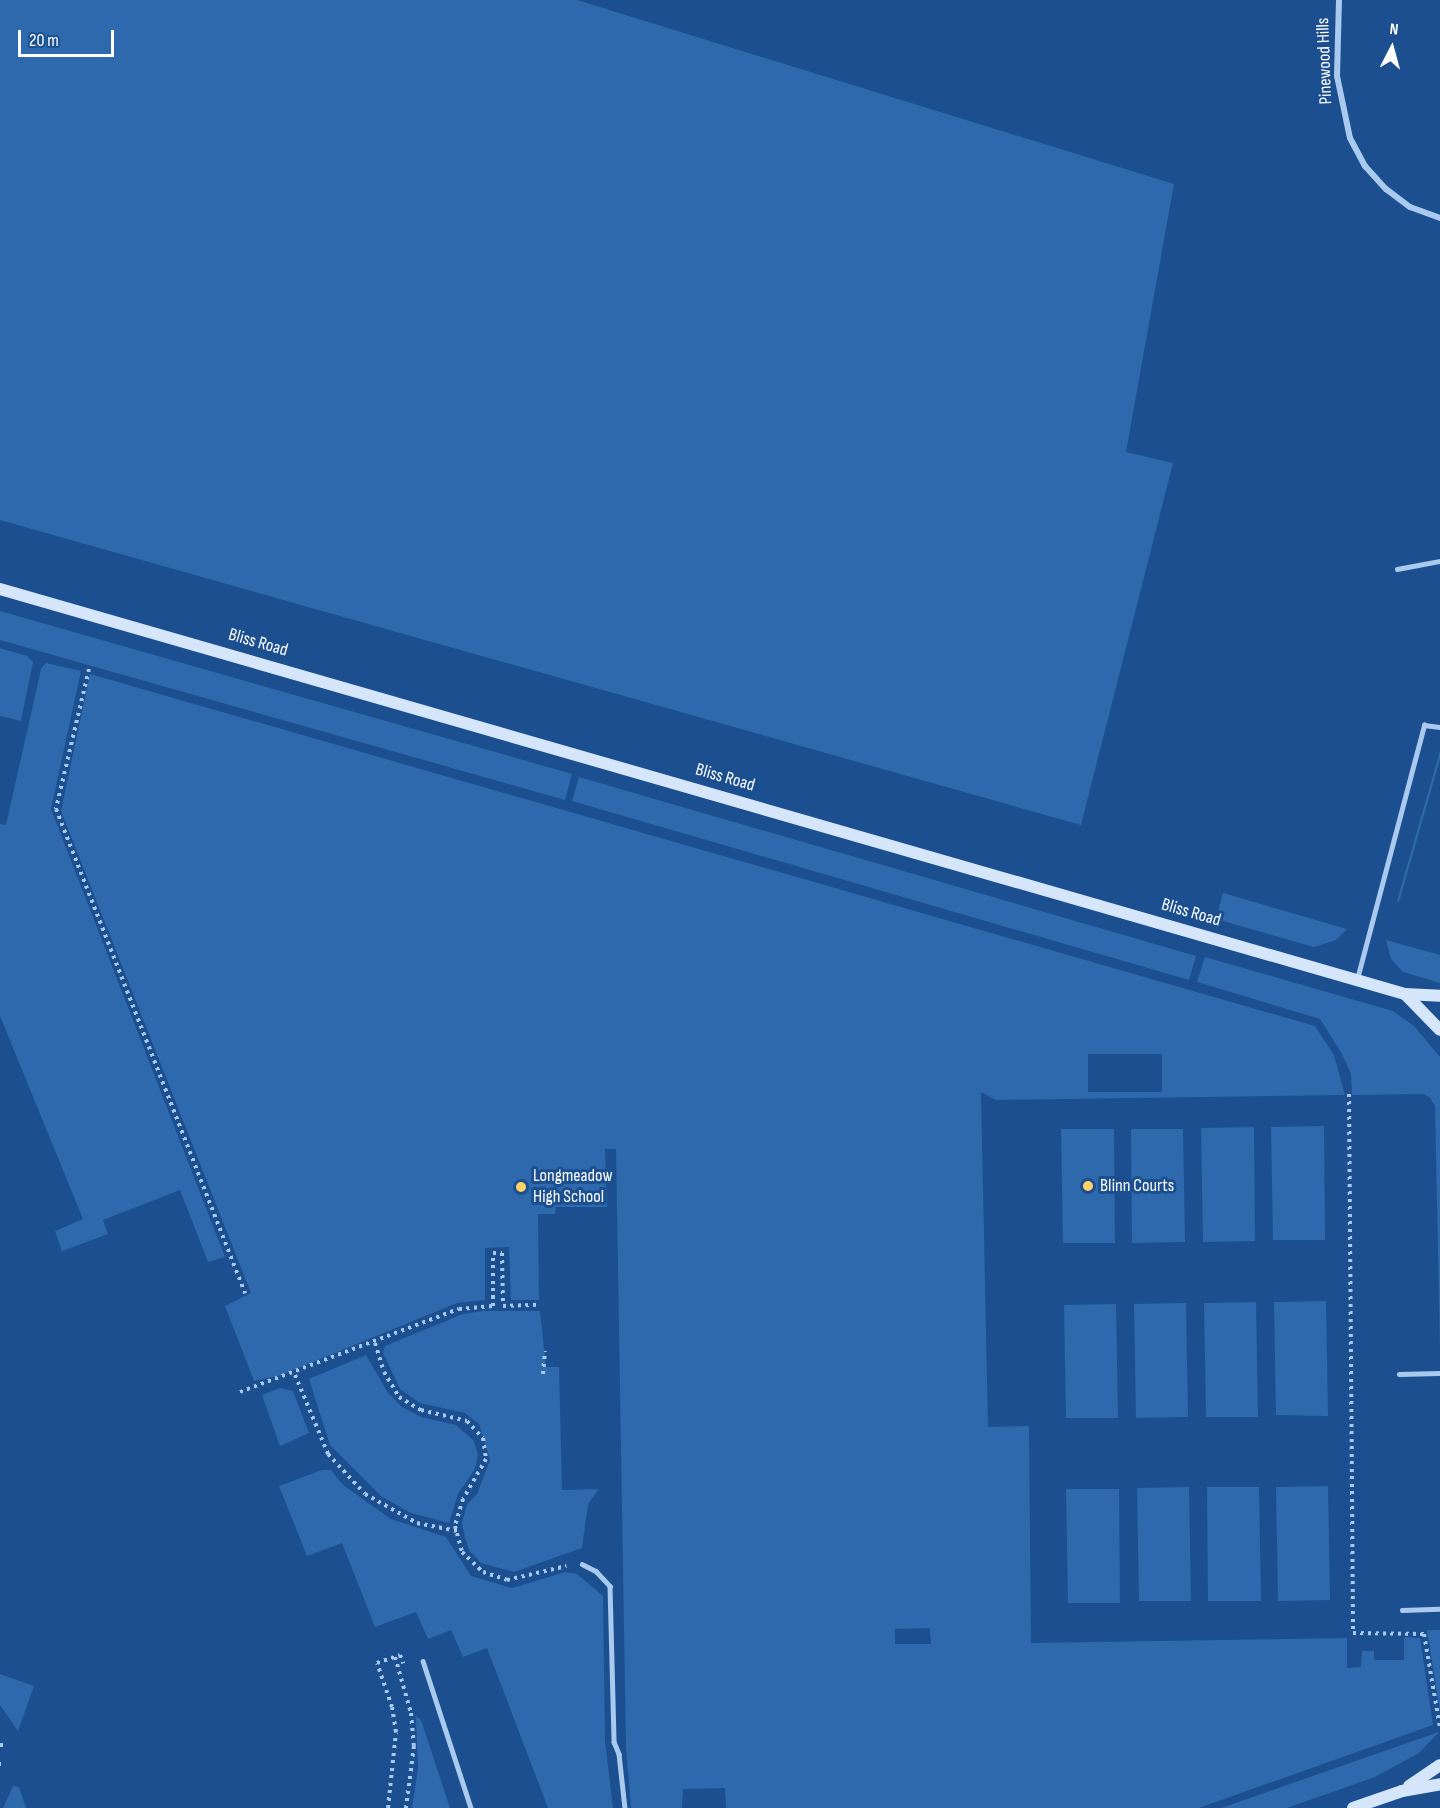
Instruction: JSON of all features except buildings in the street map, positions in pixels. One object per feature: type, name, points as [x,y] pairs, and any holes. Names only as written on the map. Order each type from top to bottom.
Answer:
[{"type":"main road","name":"Bliss Road","points":[[0,589],[1405,994],[1440,996]]},
{"type":"main road","points":[[1405,994],[1440,1030]]},
{"type":"main road","points":[[1402,1791],[1440,1765]]},
{"type":"main road","points":[[1353,1808],[1402,1791],[1440,1784]]},
{"type":"street","name":"Pinewood Hills","points":[[1339,0],[1337,76],[1350,138],[1365,166],[1386,189],[1410,207],[1440,218]]},
{"type":"lane","points":[[1397,569],[1440,561]]},
{"type":"lane","points":[[1356,980],[1424,725],[1440,727]]},
{"type":"lane","points":[[1399,1374],[1440,1373]]},
{"type":"lane","points":[[582,1564],[596,1571],[610,1586],[614,1743],[619,1754],[625,1808]]},
{"type":"lane","points":[[1402,1610],[1440,1609]]},
{"type":"lane","points":[[423,1661],[471,1808]]},
{"type":"path","points":[[89,669],[56,809],[245,1293]]},
{"type":"path","points":[[1349,1094],[1353,1633],[1424,1634],[1440,1728]]},
{"type":"path","points":[[240,1392],[295,1374],[459,1309],[493,1306],[493,1253],[502,1253],[502,1306],[539,1305]]},
{"type":"path","points":[[375,1343],[384,1372],[399,1397],[420,1410],[467,1421],[483,1438],[486,1459],[463,1499],[457,1531],[462,1552],[483,1572],[507,1580],[582,1564]]},
{"type":"path","points":[[543,1374],[545,1352]]},
{"type":"path","points":[[295,1374],[328,1454],[365,1494],[417,1523],[457,1531]]},
{"type":"path","points":[[388,1808],[396,1732],[392,1707],[377,1663],[400,1655],[406,1669]]},
{"type":"path","points":[[394,1657],[411,1713],[414,1746],[406,1808]]},
{"type":"shaded area","points":[[0,0],[577,0],[1174,184],[1126,452],[1173,463],[1081,825],[0,520]]},
{"type":"shaded area","points":[[0,611],[572,774],[565,800],[0,640]]},
{"type":"shaded area","points":[[0,648],[27,656],[33,662],[21,721],[0,716]]},
{"type":"shaded area","points":[[46,663],[81,671],[51,809],[225,1257],[208,1262],[180,1190],[103,1220],[108,1234],[62,1251],[55,1231],[83,1219],[0,1016],[0,824],[6,825],[41,669]]},
{"type":"shaded area","points":[[90,674],[1315,1026],[1334,1055],[1345,1095],[996,1100],[981,1092],[988,1427],[1029,1426],[1031,1643],[1347,1638],[1347,1668],[1361,1667],[1362,1651],[1374,1651],[1374,1660],[1404,1660],[1404,1637],[1420,1638],[1433,1725],[1199,1808],[726,1808],[725,1788],[683,1789],[682,1808],[631,1808],[626,1748],[616,1149],[605,1149],[607,1207],[556,1207],[555,1214],[538,1214],[539,1300],[511,1300],[509,1247],[485,1248],[485,1300],[457,1303],[281,1375],[254,1381],[225,1306],[251,1293],[61,811]],"holes":[[[1088,1054],[1162,1054],[1162,1092],[1088,1092]],[[930,1628],[931,1644],[895,1644],[895,1629]]]},
{"type":"shaded area","points":[[1440,751],[1440,759],[1399,902],[1397,901]]},
{"type":"shaded area","points":[[579,777],[1196,956],[1189,980],[572,801]]},
{"type":"shaded area","points":[[1223,893],[1347,929],[1336,940],[1314,947],[1216,919]]},
{"type":"shaded area","points":[[1386,940],[1440,955],[1440,983],[1403,972],[1391,959]]},
{"type":"shaded area","points":[[1205,957],[1393,1011],[1414,1026],[1440,1057],[1440,1349],[1435,1106],[1424,1094],[1352,1095],[1351,1074],[1342,1054],[1320,1019],[1197,982]]},
{"type":"shaded area","points":[[1324,1126],[1325,1240],[1273,1240],[1271,1127]]},
{"type":"shaded area","name":"Blinn Courts","points":[[1254,1127],[1255,1241],[1203,1242],[1201,1128]]},
{"type":"shaded area","name":"Blinn Courts","points":[[1061,1129],[1114,1129],[1115,1243],[1063,1243]]},
{"type":"shaded area","name":"Blinn Courts","points":[[1131,1129],[1183,1129],[1185,1242],[1132,1243]]},
{"type":"shaded area","points":[[1326,1301],[1328,1416],[1276,1415],[1274,1302]]},
{"type":"shaded area","points":[[1256,1302],[1258,1417],[1206,1417],[1204,1303]]},
{"type":"shaded area","points":[[1186,1303],[1188,1417],[1136,1418],[1134,1304]]},
{"type":"shaded area","points":[[1116,1304],[1118,1418],[1066,1418],[1064,1305]]},
{"type":"shaded area","points":[[483,1311],[540,1311],[546,1367],[559,1367],[562,1490],[599,1489],[588,1504],[582,1548],[514,1572],[481,1563],[469,1550],[465,1538],[462,1523],[467,1504],[477,1494],[490,1460],[479,1424],[465,1413],[420,1403],[400,1389],[383,1353],[385,1346],[463,1314]]},
{"type":"shaded area","points":[[366,1355],[388,1393],[402,1407],[421,1417],[456,1425],[474,1441],[478,1455],[475,1469],[458,1494],[449,1523],[411,1513],[381,1496],[330,1445],[309,1379]]},
{"type":"shaded area","points":[[280,1388],[293,1391],[309,1433],[280,1446],[262,1395]]},
{"type":"shaded area","points":[[322,1470],[331,1470],[343,1485],[391,1519],[446,1537],[471,1576],[512,1588],[565,1572],[577,1574],[603,1596],[605,1741],[613,1808],[548,1808],[487,1648],[463,1657],[451,1630],[428,1639],[416,1612],[375,1627],[342,1543],[307,1556],[279,1486]]},
{"type":"shaded area","points":[[1328,1486],[1330,1600],[1278,1601],[1276,1487]]},
{"type":"shaded area","points":[[1189,1487],[1191,1601],[1139,1601],[1137,1488]]},
{"type":"shaded area","points":[[1207,1487],[1259,1487],[1261,1601],[1208,1601]]},
{"type":"shaded area","points":[[1066,1489],[1119,1489],[1120,1603],[1068,1603]]},
{"type":"shaded area","points":[[1427,1630],[1440,1630],[1440,1712]]},
{"type":"shaded area","points":[[0,1674],[34,1686],[18,1731],[0,1705]]},
{"type":"shaded area","points":[[416,1716],[421,1720],[450,1808],[412,1808],[418,1768]]},
{"type":"shaded area","points":[[1439,1732],[1419,1753],[1375,1777],[1287,1808],[1221,1808]]},
{"type":"shaded area","points":[[13,1786],[19,1787],[26,1808],[3,1808]]},
{"type":"place","name":"Blinn Courts","points":[[1088,1186]]},
{"type":"place","name":"Longmeadow High School","points":[[521,1187]]}]
